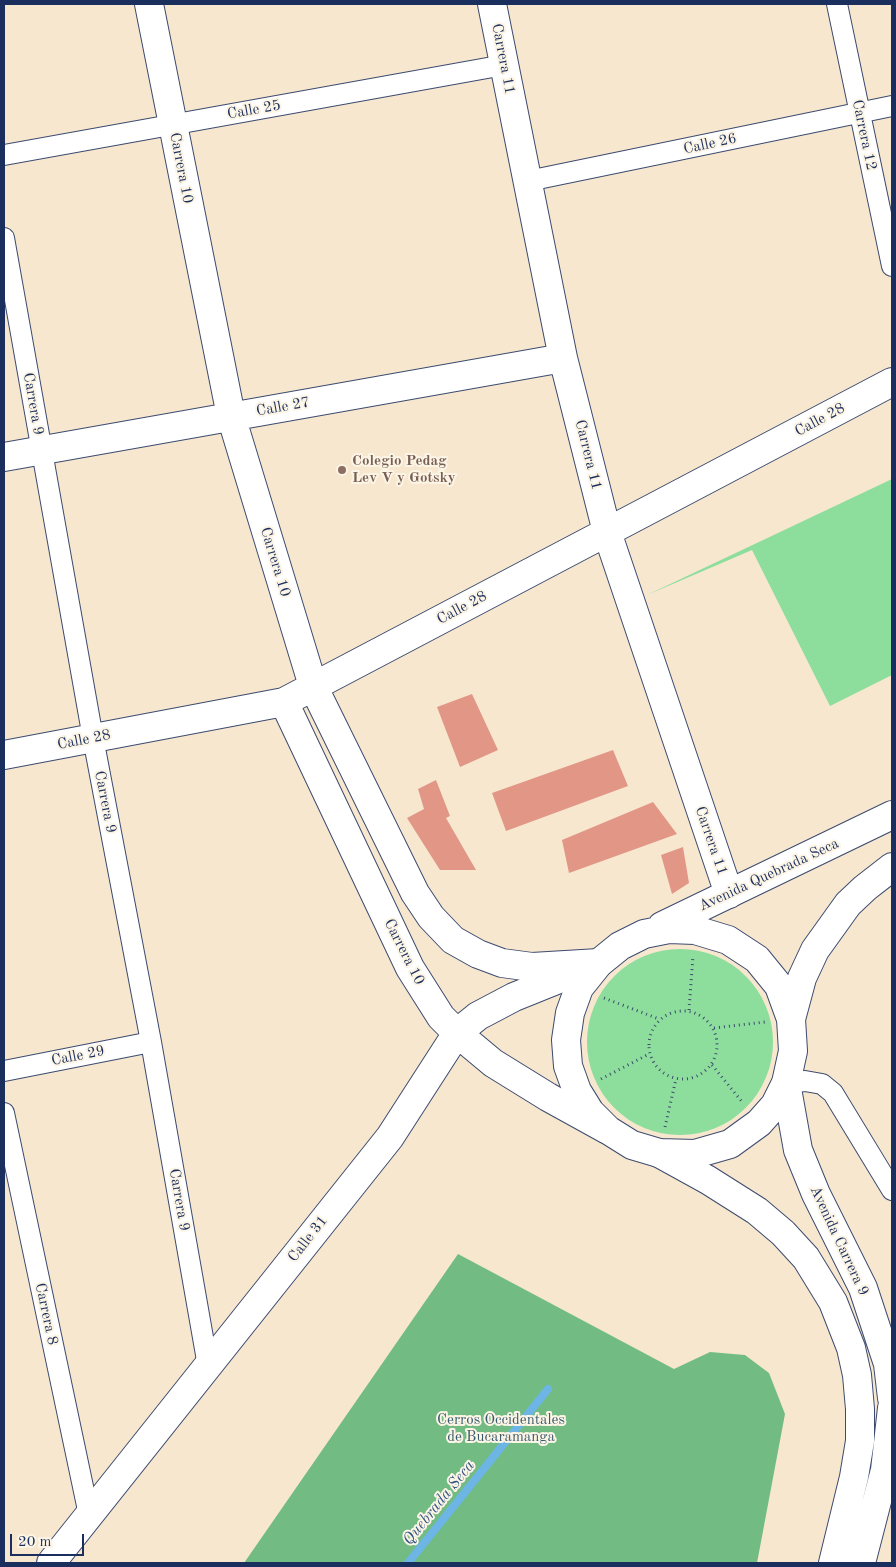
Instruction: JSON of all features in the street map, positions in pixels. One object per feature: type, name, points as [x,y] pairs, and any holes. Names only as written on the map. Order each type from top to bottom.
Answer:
[{"type":"street","name":"Carrera 10","points":[[149,4],[231,416],[313,686],[415,893],[431,917],[453,940],[478,954],[502,963],[532,967],[599,962]]},
{"type":"street","name":"Carrera 11","points":[[492,4],[563,358],[607,532],[729,894]]},
{"type":"street","name":"Carrera 12","points":[[837,4],[892,266]]},
{"type":"street","name":"Calle 25","points":[[4,155],[504,65]]},
{"type":"street","name":"Calle 26","points":[[528,182],[892,106]]},
{"type":"street","name":"Carrera 9","points":[[4,238],[93,738],[152,1042],[208,1366]]},
{"type":"street","name":"Calle 27","points":[[4,457],[563,358]]},
{"type":"street","name":"Calle 28","points":[[4,755],[284,702],[892,382]]},
{"type":"street","name":"Carrera 10","points":[[284,702],[410,968],[426,996],[457,1033],[493,1063],[548,1097],[608,1130]]},
{"type":"street","name":"Avenida Quebrada Seca","points":[[644,934],[892,815]]},
{"type":"street","points":[[791,1019],[802,978],[815,950],[848,904],[892,867]]},
{"type":"street","points":[[669,929],[695,930],[728,940],[757,959],[779,986],[791,1019],[793,1051],[786,1083],[775,1105],[760,1124],[730,1144],[695,1154],[659,1153],[632,1145],[608,1130],[590,1112],[577,1091],[568,1066],[566,1040],[570,1013],[579,988],[599,962],[620,946],[644,934],[669,929]]},
{"type":"street","name":"Calle 31","points":[[51,1563],[390,1137],[457,1033],[478,1016],[514,997],[599,962]]},
{"type":"street","name":"Calle 29","points":[[4,1071],[152,1042]]},
{"type":"street","points":[[786,1083],[805,1081],[822,1084],[833,1093],[892,1190]]},
{"type":"street","name":"Avenida Carrera 9","points":[[786,1083],[798,1150],[816,1194],[865,1295],[888,1364],[892,1398]]},
{"type":"street","name":"Carrera 8","points":[[4,1113],[89,1516]]},
{"type":"street","name":"Avenida Carrera 9","points":[[659,1153],[757,1211],[783,1233],[806,1258],[834,1302],[851,1348],[857,1374],[860,1440],[854,1477],[833,1563]]},
{"type":"street","points":[[867,1558],[886,1470],[892,1408]]},
{"type":"path","points":[[689,1010],[695,930]]},
{"type":"path","points":[[579,988],[659,1020]]},
{"type":"path","points":[[689,1010],[703,1016],[714,1028],[718,1046],[712,1065],[703,1074],[690,1079],[676,1079],[664,1075],[655,1066],[649,1054],[648,1042],[651,1029],[659,1020],[673,1012],[689,1010]]},
{"type":"path","points":[[714,1028],[791,1019]]},
{"type":"path","points":[[577,1091],[649,1054]]},
{"type":"path","points":[[712,1065],[760,1124]]},
{"type":"path","points":[[659,1153],[676,1079]]},
{"type":"green space","points":[[892,479],[892,675],[830,706],[752,550],[647,595]]},
{"type":"green space","points":[[680,949],[698,951],[715,956],[732,965],[746,976],[757,990],[766,1007],[771,1024],[773,1042],[771,1060],[766,1077],[757,1094],[746,1108],[732,1119],[715,1128],[698,1133],[680,1135],[662,1133],[645,1128],[628,1119],[614,1108],[603,1094],[594,1077],[589,1060],[587,1042],[589,1024],[594,1007],[603,990],[614,976],[628,965],[645,956],[662,951]]},
{"type":"green space","name":"Cerros Occidentales de Bucaramanga","points":[[458,1254],[674,1369],[710,1352],[745,1355],[769,1373],[785,1414],[757,1563],[244,1563]]},
{"type":"building","points":[[472,694],[498,750],[460,767],[437,707]]},
{"type":"building","points":[[613,750],[628,786],[506,831],[492,793]]},
{"type":"building","points":[[436,780],[450,816],[446,818],[476,870],[440,870],[407,818],[424,809],[418,789]]},
{"type":"building","points":[[653,802],[677,834],[569,873],[562,840]]},
{"type":"building","points":[[683,847],[689,883],[672,894],[661,855]]},
{"type":"waterway","name":"Quebrada Seca","points":[[408,1563],[548,1389]]},
{"type":"place","name":"Colegio Pedag Lev V y Gotsky","points":[[342,470]]}]
